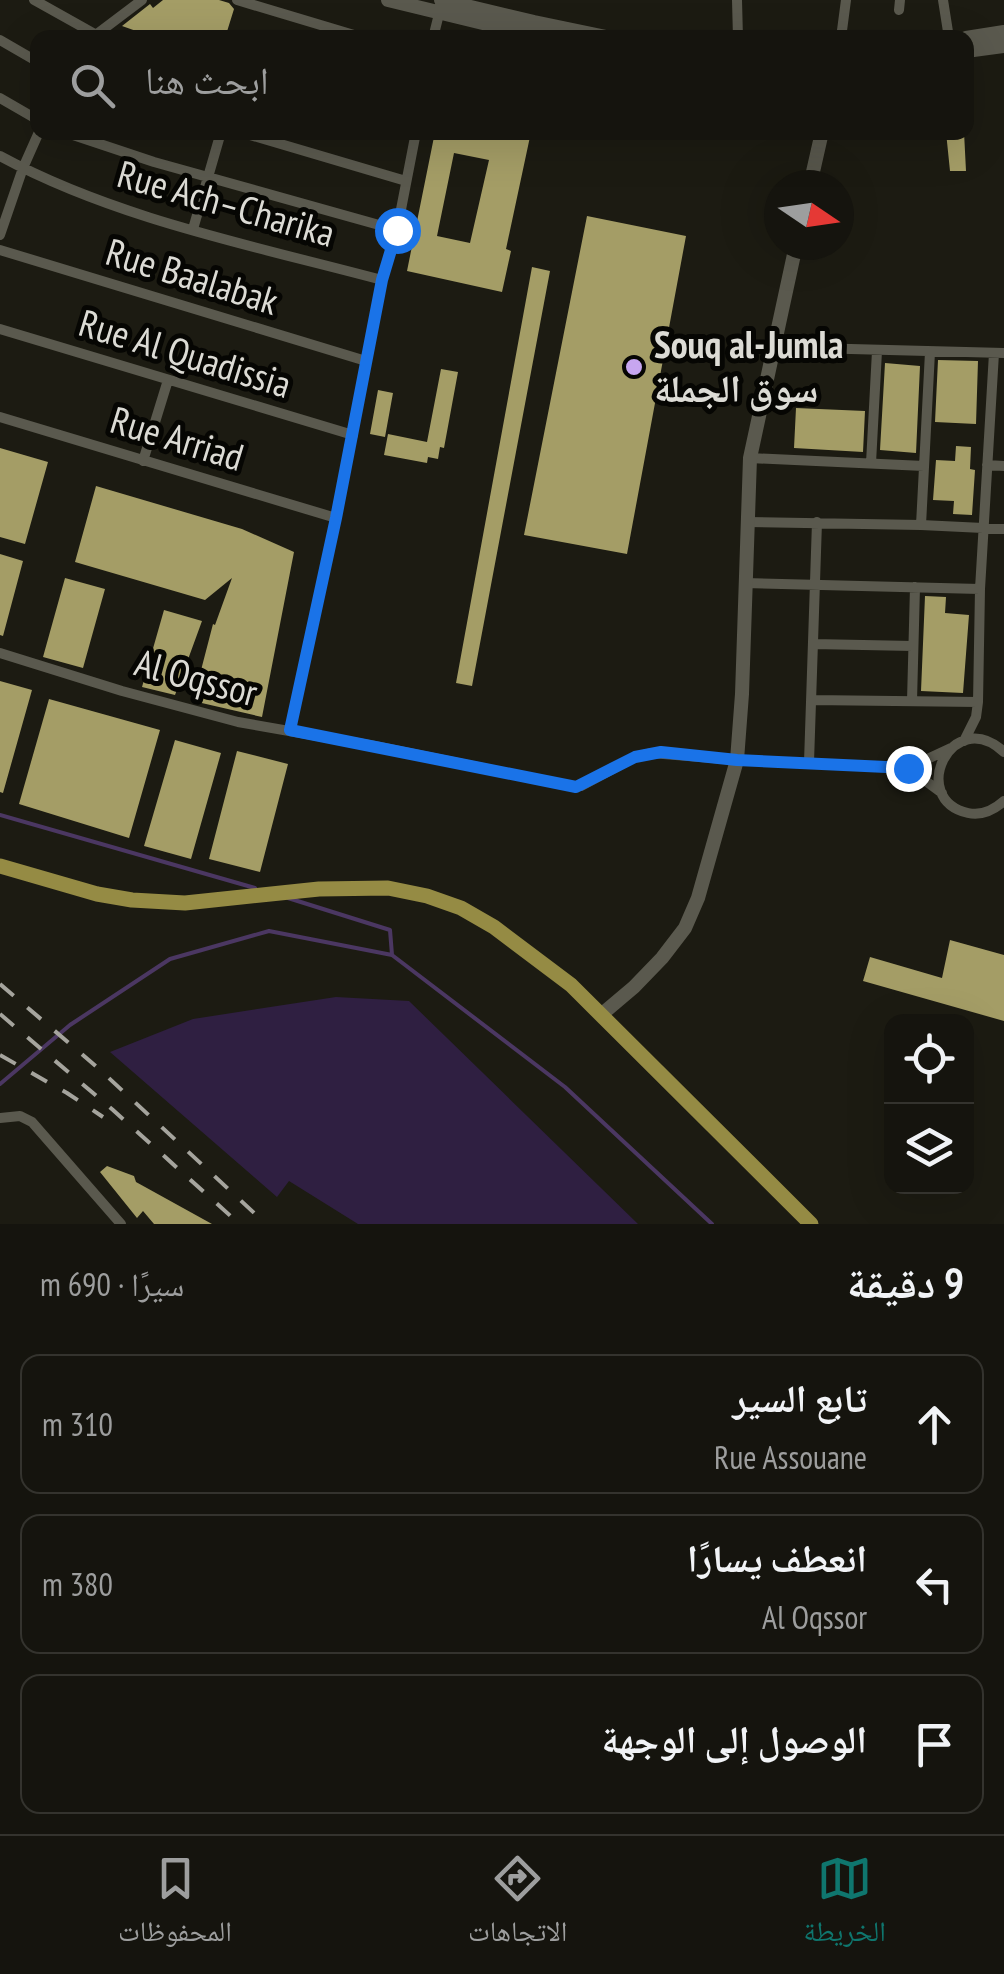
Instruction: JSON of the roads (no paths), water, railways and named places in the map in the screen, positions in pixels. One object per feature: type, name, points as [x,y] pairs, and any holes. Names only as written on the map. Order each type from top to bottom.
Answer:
[{"type":"main road","points":[[0,866],[132,900],[185,903],[319,889],[377,888],[405,890],[462,908],[494,927],[570,985],[811,1224]]},
{"type":"street","points":[[34,0],[86,30]]},
{"type":"street","points":[[104,30],[142,0]]},
{"type":"street","points":[[237,0],[337,30]]},
{"type":"street","points":[[388,0],[441,4],[572,30]]},
{"type":"street","points":[[737,0],[738,30]]},
{"type":"street","points":[[841,30],[846,0]]},
{"type":"street","points":[[943,0],[948,30]]},
{"type":"street","points":[[435,30],[441,4]]},
{"type":"street","points":[[441,4],[521,30]]},
{"type":"street","points":[[974,37],[1004,32]]},
{"type":"street","points":[[0,40],[30,57]]},
{"type":"street","points":[[974,50],[1004,46]]},
{"type":"street","points":[[0,98],[30,115]]},
{"type":"street","points":[[0,236],[35,140]]},
{"type":"street","points":[[89,140],[208,178],[397,230]]},
{"type":"street","points":[[193,230],[220,140]]},
{"type":"street","points":[[267,140],[406,181]]},
{"type":"street","points":[[290,730],[414,140]]},
{"type":"street","points":[[813,170],[820,140]]},
{"type":"street","name":"Rue Ach–Charika","points":[[0,156],[57,184],[193,230],[382,280]]},
{"type":"street","name":"Rue Baalabak","points":[[0,250],[366,361]]},
{"type":"street","points":[[602,1014],[662,958],[685,928],[698,898],[737,760],[750,458],[793,260]]},
{"type":"street","name":"Rue Al Quadissia","points":[[0,329],[353,435]]},
{"type":"street","points":[[774,347],[999,353],[987,465],[978,702],[976,717],[964,741]]},
{"type":"street","points":[[871,463],[877,351]]},
{"type":"street","points":[[921,525],[930,352]]},
{"type":"street","points":[[144,460],[168,380]]},
{"type":"street","name":"Rue Arriad","points":[[0,417],[336,518]]},
{"type":"street","points":[[750,458],[924,466]]},
{"type":"street","points":[[987,465],[1004,466]]},
{"type":"street","points":[[746,522],[1004,529]]},
{"type":"street","points":[[809,762],[817,522]]},
{"type":"street","points":[[744,583],[980,589]]},
{"type":"street","points":[[912,700],[914,587]]},
{"type":"street","points":[[813,644],[913,646]]},
{"type":"street","name":"Al Oqssor","points":[[0,653],[222,718],[576,787],[651,753],[908,768],[964,741]]},
{"type":"street","points":[[811,700],[978,702]]},
{"type":"street","points":[[976,717],[1004,752]]},
{"type":"street","points":[[964,741],[994,743]]},
{"type":"street","points":[[942,793],[939,769],[951,748]]},
{"type":"street","points":[[908,768],[966,813],[1001,807]]},
{"type":"street","points":[[0,1118],[20,1116],[32,1122],[121,1224]]},
{"type":"waterway","points":[[0,815],[255,888]]},
{"type":"waterway","points":[[288,898],[390,930],[392,955],[565,1087],[712,1224]]},
{"type":"waterway","points":[[0,1084],[70,1025],[170,959],[269,931],[392,955]]},
{"type":"railway","points":[[0,984],[98,1068],[266,1224]]},
{"type":"railway","points":[[0,1014],[235,1220]]},
{"type":"railway","points":[[0,1055],[103,1117]]},
{"type":"place","name":"Souq al-Jumla سوق الجملة","points":[[634,367]]}]
